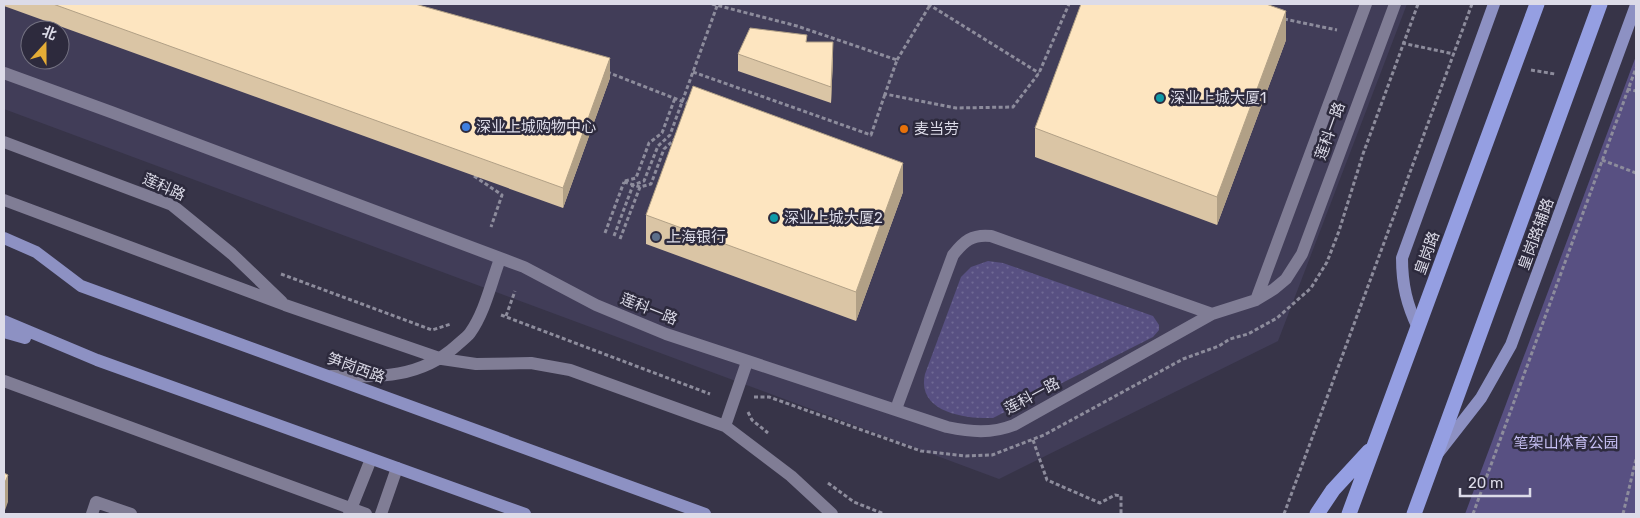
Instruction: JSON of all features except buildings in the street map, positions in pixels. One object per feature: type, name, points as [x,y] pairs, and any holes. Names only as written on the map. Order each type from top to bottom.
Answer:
[{"type":"highway","name":"皇岗路","points":[[1349,514],[1537,4]]},
{"type":"highway","points":[[1414,514],[1600,4]]},
{"type":"highway","points":[[1317,514],[1333,490],[1375,444]]},
{"type":"main road","points":[[1418,328],[1402,283],[1402,258],[1494,4]]},
{"type":"main road","name":"皇岗路辅路","points":[[1434,457],[1481,398],[1511,345],[1636,5]]},
{"type":"main road","name":"笋岗西路","points":[[4,238],[36,252],[81,286],[705,514]]},
{"type":"main road","points":[[4,321],[97,360]]},
{"type":"main road","points":[[4,332],[97,360],[525,514]]},
{"type":"street","points":[[1256,300],[1366,4]]},
{"type":"street","name":"莲科一路","points":[[4,73],[524,267],[596,305],[666,334],[956,429],[975,432],[1003,429],[1014,425],[1212,314],[1256,300],[1286,279],[1302,254],[1395,4]]},
{"type":"street","name":"莲科路","points":[[4,142],[172,205],[206,232],[285,306]]},
{"type":"street","points":[[4,200],[285,306],[442,359],[476,364],[531,363],[570,370],[725,426],[790,476],[832,514]]},
{"type":"street","points":[[896,409],[954,255],[970,238],[980,235],[990,236],[1212,314]]},
{"type":"street","points":[[329,376],[380,377],[413,371],[442,359],[470,334],[500,259]]},
{"type":"street","points":[[725,426],[747,362]]},
{"type":"street","points":[[4,381],[350,512],[366,514]]},
{"type":"street","points":[[350,512],[371,458]]},
{"type":"street","points":[[381,514],[397,468]]},
{"type":"street","points":[[92,514],[96,502],[131,514]]},
{"type":"path","points":[[712,4],[797,26],[898,60]]},
{"type":"path","points":[[693,72],[871,135],[898,60],[929,4],[1039,73]]},
{"type":"path","points":[[885,94],[956,108],[1012,107],[1039,73],[1069,4]]},
{"type":"path","points":[[748,400],[757,395],[769,397],[895,443],[936,453],[966,456],[992,455],[1032,440],[1183,359],[1219,346],[1230,339],[1248,334],[1277,318],[1310,288],[1327,262],[1339,232],[1363,154],[1418,4]]},
{"type":"path","points":[[1284,514],[1472,4]]},
{"type":"path","points":[[633,184],[644,181],[658,146],[670,135],[717,6]]},
{"type":"path","points":[[1279,17],[1288,20]]},
{"type":"path","points":[[1473,514],[1636,68]]},
{"type":"path","points":[[604,71],[689,102],[686,111]]},
{"type":"path","points":[[624,182],[636,178],[649,143],[662,133],[675,98]]},
{"type":"path","points":[[655,138],[670,143]]},
{"type":"path","points":[[624,182],[640,187],[651,184],[664,148],[676,138]]},
{"type":"path","points":[[1602,160],[1636,173]]},
{"type":"path","points":[[474,176],[502,195],[491,227]]},
{"type":"path","points":[[605,233],[624,182]]},
{"type":"path","points":[[614,236],[633,184]]},
{"type":"path","points":[[620,239],[640,187]]},
{"type":"path","points":[[277,273],[432,330],[447,327],[453,323]]},
{"type":"path","points":[[506,316],[515,291]]},
{"type":"path","points":[[501,315],[710,394]]},
{"type":"path","points":[[1032,440],[1047,480],[1100,503],[1115,495],[1121,496],[1121,514]]},
{"type":"path","points":[[1623,514],[1636,458]]},
{"type":"shaded area","points":[[4,4],[1407,4],[1278,341],[999,479],[4,109]]},
{"type":"green space","name":"笔架山体育公园","points":[[1636,56],[1636,514],[1465,514],[1487,455]]},
{"type":"green space","points":[[988,261],[1003,263],[1153,316],[1159,325],[1159,330],[1153,337],[993,418],[970,417],[946,411],[928,397],[924,387],[925,374],[961,277],[971,267]]},
{"type":"place","name":"深业上城大厦1","points":[[1160,98]]},
{"type":"place","name":"深业上城购物中心","points":[[466,127]]},
{"type":"place","name":"麦当劳","points":[[904,129]]},
{"type":"place","name":"深业上城大厦2","points":[[774,218]]},
{"type":"place","name":"上海银行","points":[[656,237]]}]
